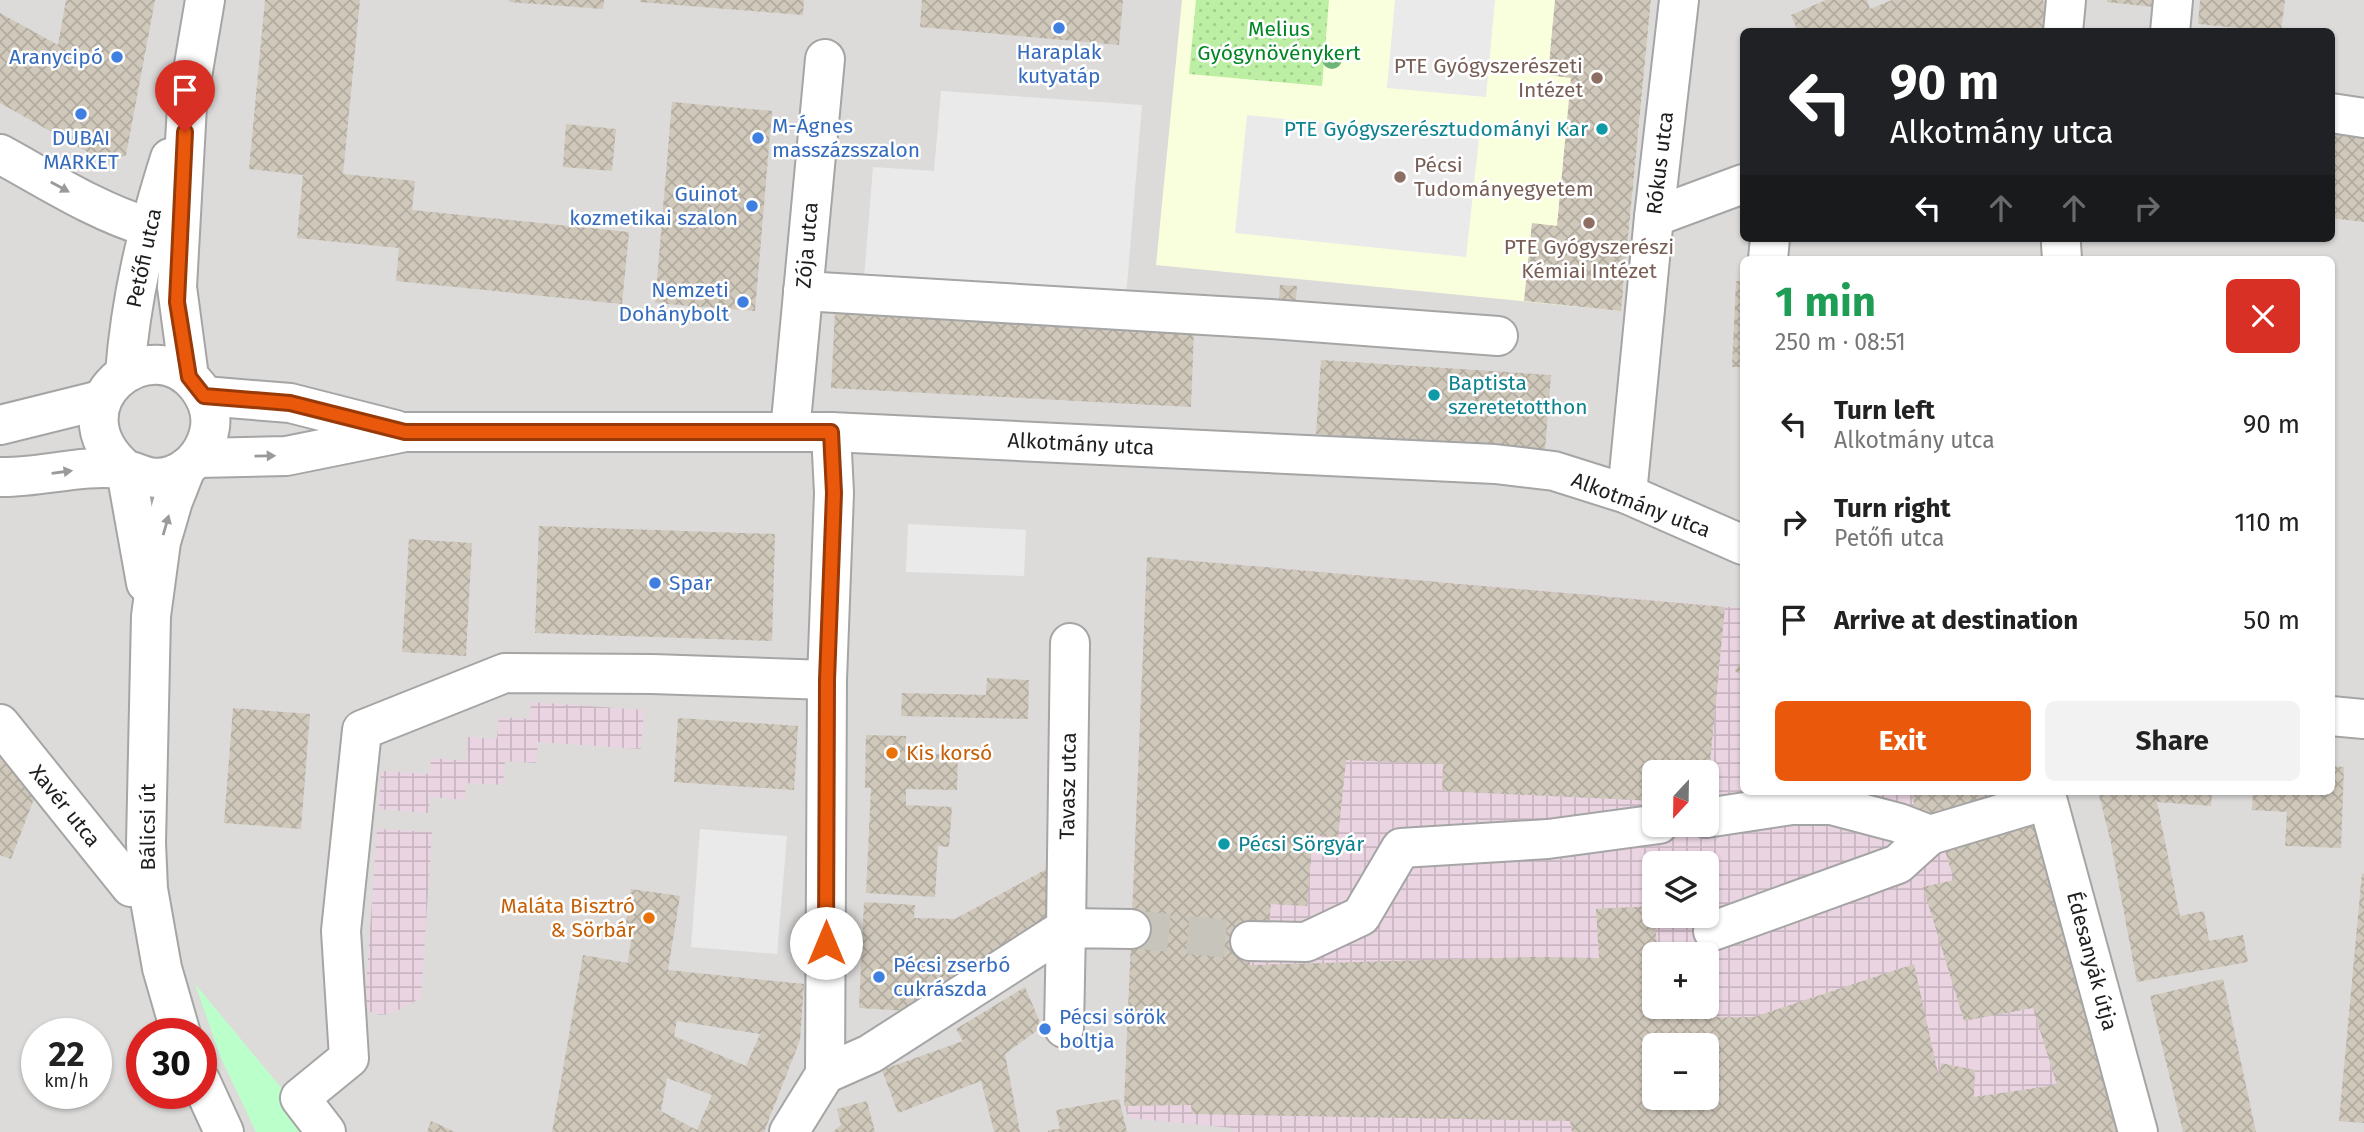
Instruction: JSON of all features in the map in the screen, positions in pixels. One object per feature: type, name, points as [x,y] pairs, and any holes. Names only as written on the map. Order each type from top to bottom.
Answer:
[{"type":"street","name":"Petőfi utca","points":[[196,386],[177,287],[187,106],[205,0]]},
{"type":"street","name":"Rókus utca","points":[[1627,494],[1654,216],[1679,0]]},
{"type":"street","points":[[2063,28],[2066,0]]},
{"type":"street","name":"Zója utca","points":[[790,432],[825,59]]},
{"type":"street","name":"Petőfi utca","points":[[113,387],[148,227],[187,106]]},
{"type":"street","points":[[2335,114],[2364,118]]},
{"type":"street","points":[[0,154],[92,204],[148,227]]},
{"type":"street","points":[[1654,216],[1740,185]]},
{"type":"street","points":[[803,291],[1270,319],[1498,336]]},
{"type":"street","points":[[0,425],[113,387],[151,365],[164,366],[196,386],[208,405],[210,428],[204,448],[192,463],[172,475],[141,477],[125,470],[110,457],[100,439],[97,420],[113,387]]},
{"type":"street","name":"Alkotmány utca","points":[[196,386],[290,403],[405,432]]},
{"type":"street","name":"Alkotmány utca","points":[[192,463],[286,456],[405,432],[831,432],[1495,464],[1554,471],[1627,494],[1740,544]]},
{"type":"street","points":[[789,1132],[825,1074],[827,680],[834,493],[831,432]]},
{"type":"street","name":"Bálicsi út","points":[[176,1018],[162,968],[148,889],[146,844],[151,616],[161,542],[173,501],[192,463]]},
{"type":"street","points":[[0,477],[25,477],[82,469],[125,470]]},
{"type":"street","name":"Bálicsi út","points":[[125,470],[151,616]]},
{"type":"street","name":"Tavasz utca","points":[[1064,1028],[1070,643]]},
{"type":"street","points":[[326,1132],[300,1098],[349,1058],[341,931],[362,730],[505,673],[652,674],[827,680]]},
{"type":"street","points":[[2335,716],[2364,719]]},
{"type":"street","name":"Xavér utca","points":[[0,724],[131,887]]},
{"type":"street","points":[[1713,930],[1898,864],[1930,835],[2046,795]]},
{"type":"street","name":"Édesanyák útja","points":[[2046,795],[2138,1132]]},
{"type":"street","points":[[1719,816],[1792,805],[1831,805],[1899,823],[1930,835]]},
{"type":"street","points":[[1250,941],[1306,942],[1361,916],[1401,848],[1548,839],[1642,826]]},
{"type":"street","points":[[825,1074],[870,1054],[1066,929],[1131,929]]},
{"type":"street","points":[[213,1109],[224,1132]]},
{"type":"shaded area","points":[[0,0],[2364,0],[2364,1132],[0,1132]]},
{"type":"shaded area","name":"Pécsi Tudományegyetem","points":[[1182,0],[1651,0],[1621,311],[1156,265]]},
{"type":"shaded area","points":[[1395,0],[1495,0],[1486,97],[1387,88]]},
{"type":"shaded area","points":[[941,91],[1142,105],[1126,297],[864,278],[873,167],[934,171]]},
{"type":"shaded area","points":[[1247,115],[1479,139],[1466,257],[1235,233]]},
{"type":"shaded area","points":[[908,524],[1026,530],[1024,576],[906,572]]},
{"type":"shaded area","name":"Pécsi Sörgyár","points":[[1147,557],[1740,608],[1740,795],[2028,795],[2118,1132],[1233,1132],[1233,1128],[1129,1118],[1124,1106]]},
{"type":"shaded area","points":[[531,702],[644,710],[641,749],[538,742],[536,763],[505,761],[503,785],[466,783],[465,800],[430,797],[428,813],[379,809],[381,771],[430,774],[431,758],[467,761],[468,737],[497,739],[499,717],[530,719]]},
{"type":"shaded area","points":[[377,829],[432,832],[421,998],[391,1014],[379,1015],[369,1011],[365,1002]]},
{"type":"shaded area","points":[[700,829],[787,836],[777,954],[691,947]]},
{"type":"green space","name":"Melius Gyógynövénykert","points":[[1196,0],[1329,0],[1322,86],[1189,74]]},
{"type":"green space","points":[[195,984],[318,1132],[256,1132],[217,1047],[217,1018],[207,1018]]},
{"type":"building","points":[[66,0],[155,0],[126,155],[107,163],[0,103],[0,13],[58,45]]},
{"type":"building","points":[[265,0],[360,0],[343,174],[415,181],[412,210],[629,232],[622,304],[396,281],[399,248],[297,238],[303,175],[249,169]]},
{"type":"building","points":[[509,0],[604,0],[603,9]]},
{"type":"building","points":[[640,0],[804,0],[803,15]]},
{"type":"building","points":[[922,0],[1123,0],[1119,45],[920,27]]},
{"type":"building","name":"PTE Gyógyszerésztudományi Kar","points":[[1555,0],[1651,0],[1621,311],[1524,301],[1532,223],[1557,226],[1571,78],[1548,75]]},
{"type":"building","points":[[1826,0],[1867,0],[1870,9],[1892,0],[2043,0],[2054,26],[1796,28],[1791,15]]},
{"type":"building","points":[[2107,0],[2155,0],[2154,7]]},
{"type":"building","points":[[2200,0],[2285,0],[2282,28],[2198,24]]},
{"type":"building","points":[[672,102],[772,111],[755,311],[655,303]]},
{"type":"building","points":[[566,124],[616,129],[612,171],[563,167]]},
{"type":"building","points":[[2335,130],[2364,134],[2364,222],[2335,218]]},
{"type":"building","points":[[1736,281],[1740,281],[1740,367],[1732,367]]},
{"type":"building","points":[[1280,285],[1297,286],[1295,311],[1278,310]]},
{"type":"building","points":[[835,311],[1194,330],[1191,407],[831,388]]},
{"type":"building","name":"Baptista szeretetotthon","points":[[1321,360],[1551,375],[1545,450],[1316,434]]},
{"type":"building","name":"Spar","points":[[539,526],[775,534],[772,641],[535,633]]},
{"type":"building","points":[[409,539],[472,543],[466,656],[402,652]]},
{"type":"building","name":"Pécsi Sörgyár","points":[[1147,557],[1725,607],[1710,760],[1642,760],[1642,800],[1442,791],[1443,764],[1346,760],[1338,838],[1313,835],[1307,906],[1271,904],[1269,927],[1250,941],[1250,965],[1534,957],[1599,958],[1596,909],[1642,907],[1642,928],[1655,928],[1657,942],[1642,942],[1642,1019],[1754,1017],[1914,964],[1939,1078],[1941,1063],[1975,1070],[1974,1097],[2057,1085],[2033,1008],[1964,1021],[1923,887],[1954,880],[1945,851],[2035,823],[2118,1132],[1572,1132],[1570,1121],[1192,1114],[1191,1105],[1124,1106]]},
{"type":"building","points":[[987,678],[1029,680],[1028,719],[901,716],[902,693],[986,695]]},
{"type":"building","points":[[233,708],[310,714],[301,829],[224,823]]},
{"type":"building","points":[[678,718],[798,726],[794,790],[674,782]]},
{"type":"building","points":[[866,735],[906,736],[905,753],[958,755],[957,790],[906,789],[906,805],[952,807],[949,847],[938,846],[935,897],[866,893],[871,788],[865,788]]},
{"type":"building","points":[[0,743],[37,791],[11,859],[0,855]]},
{"type":"building","points":[[2335,766],[2344,767],[2341,848],[2285,846],[2287,812],[2252,810],[2253,795],[2335,795]]},
{"type":"building","points":[[1911,795],[1996,795],[1936,822],[1916,810]]},
{"type":"building","points":[[2099,795],[2212,795],[2211,806],[2157,802],[2180,916],[2204,911],[2209,941],[2243,935],[2248,962],[2137,982],[2111,843]]},
{"type":"building","points":[[1052,866],[1052,920],[910,1011],[859,1008],[864,902],[915,905],[914,918],[955,919]]},
{"type":"building","points":[[2362,873],[2364,874],[2364,1123],[2339,1121]]},
{"type":"building","points":[[631,889],[680,896],[668,970],[804,984],[800,1040],[764,1132],[552,1132],[583,955],[628,963],[632,931],[625,930]],"holes":[[[677,1021],[760,1034],[746,1066],[674,1036]],[[667,1078],[712,1095],[697,1130],[661,1111]]]},
{"type":"building","points":[[2223,979],[2256,1132],[2183,1132],[2150,996]]},
{"type":"building","points":[[1025,987],[1042,1027],[1005,1054],[1020,1132],[994,1132],[981,1081],[898,1113],[882,1070],[963,1041],[956,1029]]},
{"type":"building","points":[[1119,1099],[1127,1132],[1048,1132],[1060,1129],[1056,1110]]},
{"type":"building","points":[[867,1101],[875,1132],[833,1132],[841,1125],[837,1109]]},
{"type":"building","points":[[431,1121],[455,1132],[427,1132]]},
{"type":"tunnel","points":[[1131,929],[1250,941]]},
{"type":"place","name":"Haraplak kutyatáp","points":[[1059,28]]},
{"type":"place","name":"Aranycipó","points":[[117,57]]},
{"type":"place","name":"PTE Gyógyszerészeti Intézet","points":[[1597,78]]},
{"type":"place","name":"DUBAI MARKET","points":[[81,114]]},
{"type":"place","name":"PTE Gyógyszerésztudományi Kar","points":[[1602,129]]},
{"type":"place","name":"M-Ágnes masszázsszalon","points":[[758,138]]},
{"type":"place","name":"Pécsi Tudományegyetem","points":[[1400,177]]},
{"type":"place","name":"Guinot kozmetikai szalon","points":[[752,206]]},
{"type":"place","name":"PTE Gyógyszerészi Kémiai Intézet","points":[[1589,223]]},
{"type":"place","name":"Nemzeti Dohánybolt","points":[[743,302]]},
{"type":"place","name":"Baptista szeretetotthon","points":[[1434,395]]},
{"type":"place","name":"Spar","points":[[655,583]]},
{"type":"place","name":"Kis korsó","points":[[892,753]]},
{"type":"place","name":"Pécsi Sörgyár","points":[[1224,844]]},
{"type":"place","name":"Maláta Bisztró & Sörbár","points":[[649,918]]},
{"type":"place","name":"Pécsi zserbó cukrászda","points":[[879,977]]},
{"type":"place","name":"Pécsi sörök boltja","points":[[1045,1029]]},
{"type":"route","points":[[185,132],[177,302],[189,377],[204,396],[290,403],[405,432],[831,432],[834,493],[827,680],[826,943]]}]
